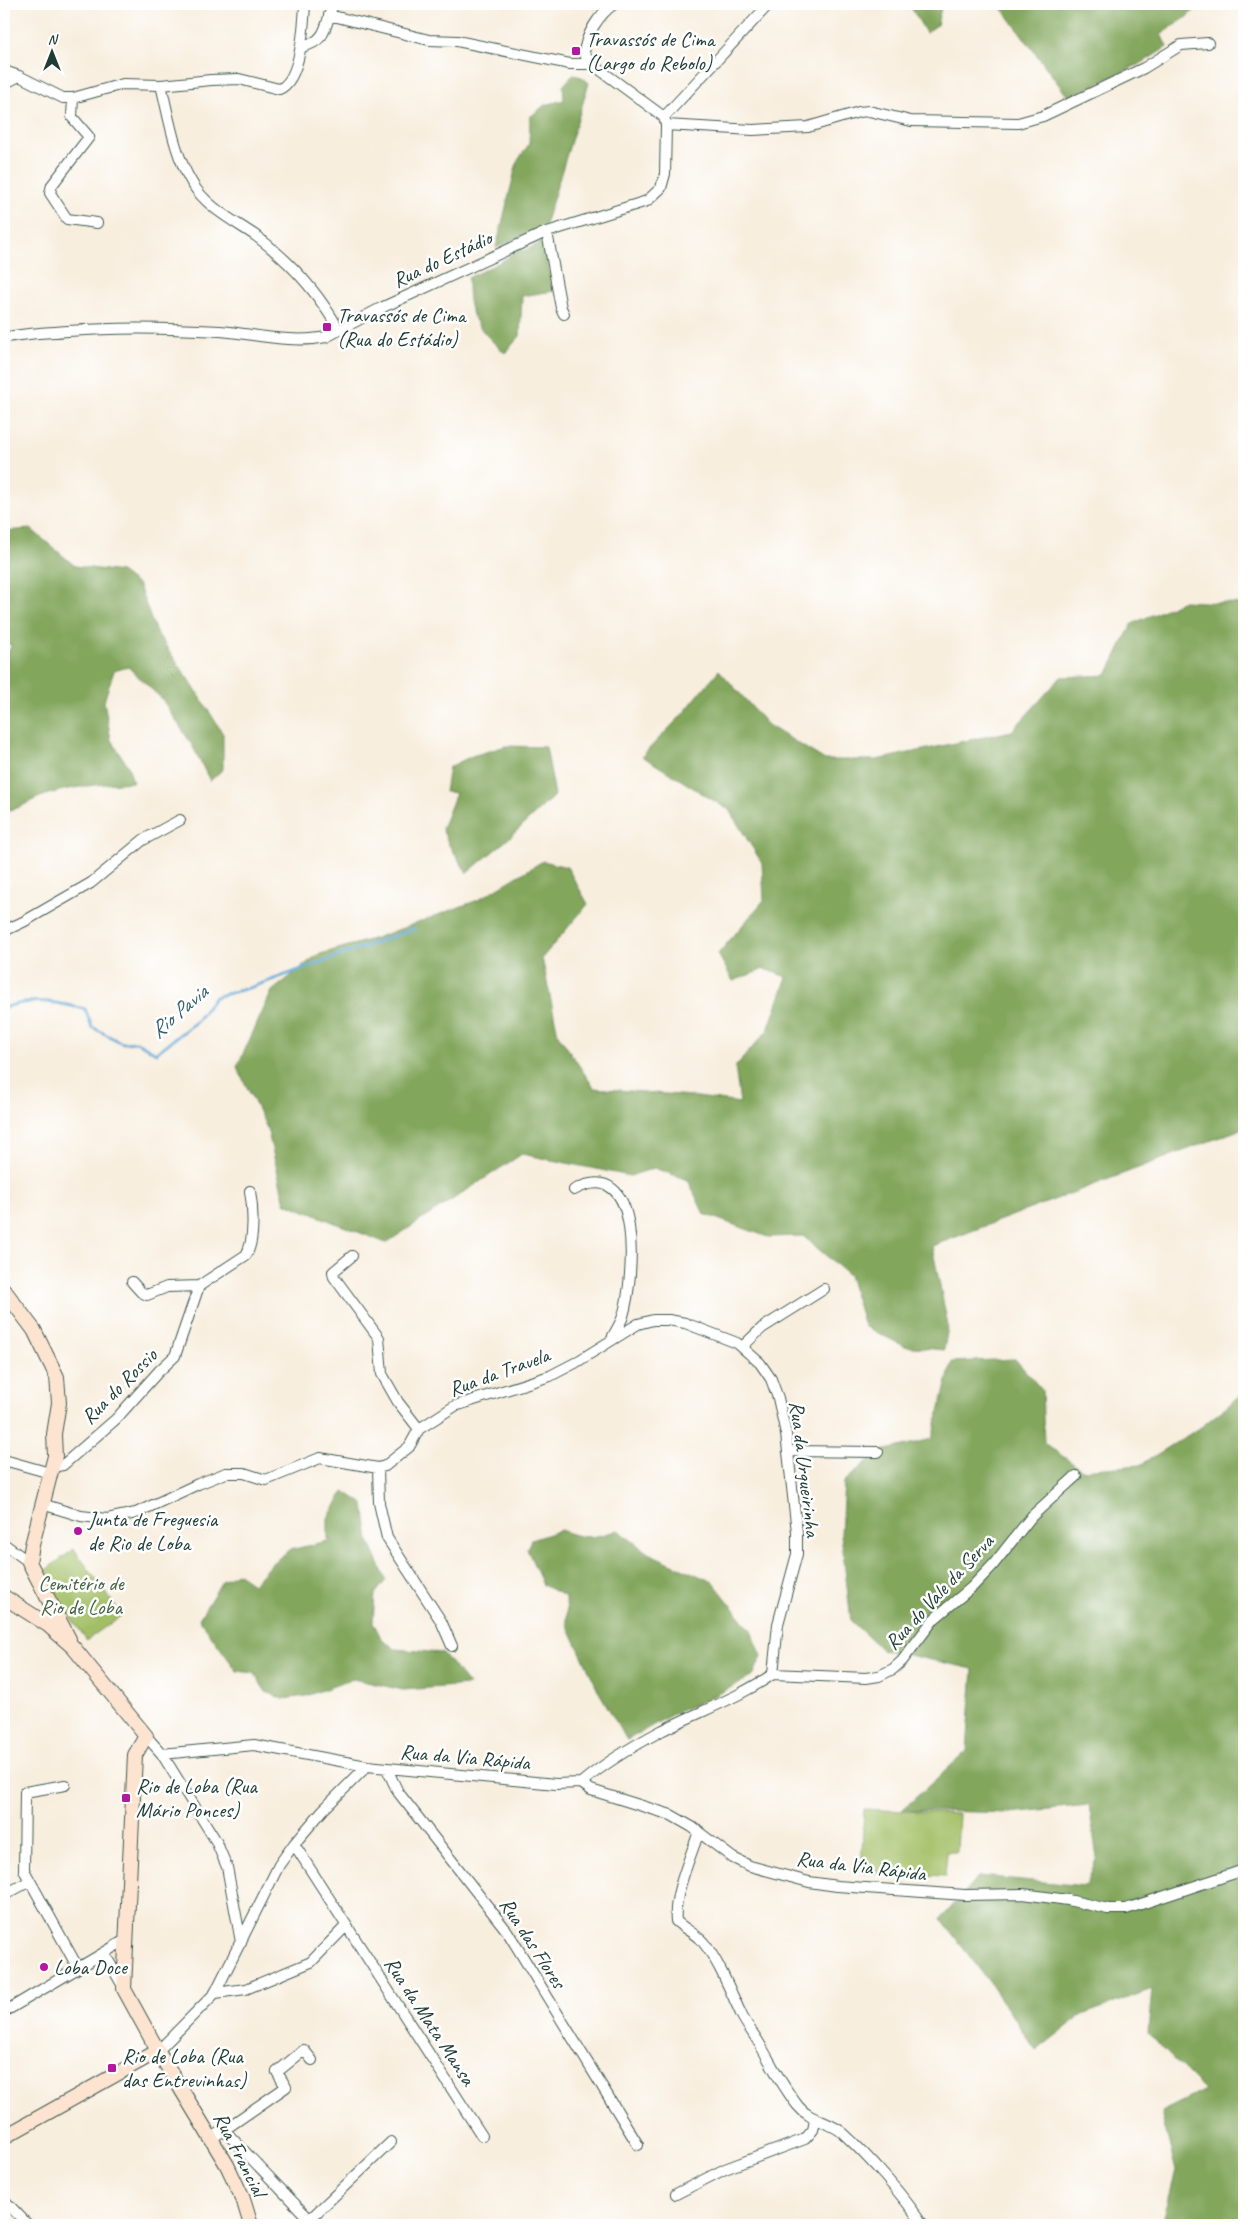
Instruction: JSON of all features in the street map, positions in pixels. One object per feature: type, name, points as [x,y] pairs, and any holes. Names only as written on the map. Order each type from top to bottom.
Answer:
[{"type":"street","points":[[4,71],[19,76],[63,98],[73,98],[123,84],[161,85],[211,80],[239,79],[279,89],[284,87],[293,75],[301,47],[305,4]]},
{"type":"street","points":[[301,47],[314,44],[321,37],[333,4]]},
{"type":"street","points":[[611,4],[594,26],[584,51],[585,58],[665,121],[753,130],[808,127],[859,112],[869,111],[911,121],[1018,123],[1043,116],[1144,68],[1181,45],[1208,43]]},
{"type":"street","points":[[665,121],[770,4]]},
{"type":"street","points":[[329,15],[429,40],[457,41],[570,64],[592,64]]},
{"type":"street","points":[[4,84],[19,76]]},
{"type":"street","points":[[161,85],[180,159],[192,184],[222,214],[287,261],[323,302],[339,330]]},
{"type":"street","points":[[73,98],[72,118],[89,137],[52,184],[50,192],[67,219],[97,223]]},
{"type":"street","name":"Rua do Estádio","points":[[4,338],[20,334],[99,329],[156,328],[316,339],[326,337],[381,308],[547,232],[647,201],[661,188],[665,174],[665,121]]},
{"type":"street","points":[[547,232],[561,308],[564,314]]},
{"type":"street","points":[[4,930],[25,921],[91,883],[143,840],[180,820]]},
{"type":"street","points":[[574,1190],[590,1184],[611,1186],[621,1196],[625,1207],[631,1242],[628,1291],[623,1318],[611,1340]]},
{"type":"street","points":[[132,1282],[141,1292],[147,1295],[167,1287],[199,1286],[246,1255],[250,1249],[252,1206],[250,1191]]},
{"type":"street","points":[[352,1256],[335,1270],[334,1277],[379,1338],[382,1374],[398,1402],[419,1429]]},
{"type":"street","name":"Rua do Rossio","points":[[51,1470],[63,1465],[116,1419],[159,1370],[175,1356],[199,1286]]},
{"type":"street","points":[[742,1346],[762,1328],[824,1289]]},
{"type":"street","points":[[4,1290],[34,1330],[57,1377],[59,1403],[51,1470],[29,1562]]},
{"type":"street","name":"Rua da Urgueirinha","points":[[611,1340],[638,1324],[653,1320],[669,1320],[701,1329],[742,1346],[760,1362],[771,1378],[783,1415],[798,1532],[797,1554],[778,1624],[773,1674]]},
{"type":"street","name":"Rua da Travela","points":[[378,1468],[385,1466],[410,1447],[419,1429],[454,1406],[550,1376],[575,1363],[611,1340]]},
{"type":"street","points":[[788,1451],[878,1452]]},
{"type":"street","points":[[42,1504],[87,1517],[107,1519],[136,1513],[226,1473],[244,1473],[266,1480],[320,1458],[378,1468],[379,1503],[387,1538],[441,1621],[452,1646]]},
{"type":"street","points":[[4,1460],[51,1470]]},
{"type":"street","name":"Rua do Vale da Serva","points":[[773,1674],[866,1678],[879,1676],[893,1669],[902,1661],[934,1619],[972,1587],[993,1565],[1032,1516],[1076,1476]]},
{"type":"street","points":[[4,1544],[29,1562],[44,1594],[52,1621],[162,1754],[216,1840],[227,1867],[241,1942]]},
{"type":"street","points":[[4,1597],[52,1621]]},
{"type":"street","points":[[581,1783],[601,1767],[661,1731],[757,1686],[773,1674]]},
{"type":"street","points":[[124,1989],[135,1755],[146,1736]]},
{"type":"street","name":"Rua da Via Rápida","points":[[162,1754],[254,1745],[387,1769],[556,1784],[581,1783],[591,1790],[671,1815],[699,1831],[726,1853],[750,1866],[809,1882],[837,1886],[965,1895],[1024,1894],[1068,1900],[1108,1909],[1126,1909],[1244,1870]]},
{"type":"street","points":[[4,2137],[158,2051],[214,1993],[279,1864],[323,1810],[367,1766]]},
{"type":"street","name":"Rua das Flores","points":[[387,1769],[398,1792],[507,1931],[638,2145]]},
{"type":"street","points":[[65,1785],[25,1792],[24,1870],[78,1968]]},
{"type":"street","points":[[699,1831],[681,1886],[675,1911],[676,1921],[702,1941],[712,1955],[747,2025],[762,2048],[773,2071],[800,2108],[815,2120],[829,2123],[843,2133],[889,2182],[923,2225]]},
{"type":"street","name":"Rua da Mata Mansa","points":[[294,1844],[482,2136]]},
{"type":"street","points":[[4,1896],[30,1881]]},
{"type":"street","points":[[214,1993],[246,1989],[311,1962],[346,1926]]},
{"type":"street","points":[[4,2012],[127,1939]]},
{"type":"street","points":[[104,1953],[124,1989]]},
{"type":"street","name":"Rua Francial","points":[[124,1989],[158,2051],[218,2134],[251,2225]]},
{"type":"street","points":[[312,2060],[304,2050],[277,2072],[286,2087],[218,2134],[312,2222],[390,2142]]},
{"type":"street","points":[[676,2194],[725,2169],[805,2139],[813,2130],[815,2120]]},
{"type":"street","points":[[4,2200],[28,2225]]},
{"type":"green space","points":[[909,4],[942,4],[937,25],[926,33]]},
{"type":"green space","points":[[999,4],[1202,4],[1161,34],[1167,47],[1142,63],[1068,97]]},
{"type":"green space","points":[[573,75],[582,77],[589,83],[545,225],[496,248],[517,162],[529,144],[530,117],[545,105],[564,100],[563,86]]},
{"type":"green space","points":[[544,241],[553,291],[522,296],[520,336],[505,353],[489,338],[475,320],[469,303],[468,278],[504,260],[514,252],[526,250]]},
{"type":"green space","points":[[31,529],[75,566],[121,572],[139,586],[155,630],[223,734],[223,769],[210,781],[192,745],[162,699],[128,667],[114,671],[104,701],[111,740],[128,766],[133,782],[62,790],[40,797],[18,808],[4,810],[4,659],[12,645],[4,644],[4,531]]},
{"type":"green space","points":[[1184,601],[1244,604],[1244,1128],[932,1246],[948,1326],[944,1350],[904,1346],[864,1326],[849,1275],[803,1236],[768,1237],[704,1214],[688,1180],[654,1168],[630,1176],[522,1154],[386,1243],[285,1203],[267,1128],[237,1067],[272,991],[317,955],[376,938],[478,900],[543,861],[567,867],[588,904],[542,958],[558,1034],[594,1088],[691,1096],[740,1103],[735,1067],[768,1030],[787,977],[764,969],[733,981],[718,954],[764,900],[762,863],[729,810],[642,756],[681,716],[719,670],[768,725],[825,760],[876,760],[1012,731],[1061,677],[1107,675],[1132,624]]},
{"type":"green space","points":[[506,746],[546,747],[555,795],[508,839],[467,873],[449,845],[442,829],[456,793],[445,792],[449,767],[472,756]]},
{"type":"green space","points":[[1015,1359],[1042,1390],[1044,1443],[1082,1470],[1140,1465],[1201,1427],[1244,1393],[1244,2225],[1162,2225],[1176,2171],[1161,2112],[1205,2090],[1148,2033],[1152,1989],[1082,2015],[1036,2051],[990,1983],[941,1919],[979,1876],[1086,1886],[1097,1857],[1089,1805],[1009,1813],[902,1810],[967,1751],[973,1669],[881,1649],[851,1621],[841,1534],[844,1482],[878,1452],[932,1439],[952,1362]]},
{"type":"green space","points":[[344,1491],[364,1504],[369,1541],[386,1580],[375,1594],[373,1622],[381,1638],[395,1649],[443,1653],[469,1685],[403,1690],[353,1679],[306,1696],[283,1699],[266,1692],[254,1673],[237,1671],[199,1619],[222,1581],[237,1573],[253,1584],[272,1563],[290,1550],[328,1541],[328,1518]]},
{"type":"green space","points":[[561,1530],[583,1537],[590,1537],[618,1530],[648,1553],[713,1582],[751,1630],[762,1656],[753,1676],[671,1715],[627,1740],[600,1694],[567,1624],[566,1597],[543,1585],[527,1549],[531,1540]]},
{"type":"green space","name":"Cemitério de Rio de Loba","points":[[74,1549],[122,1615],[87,1640],[39,1575]]},
{"type":"green space","points":[[864,1809],[959,1814],[957,1852],[947,1852],[945,1876],[861,1872]]},
{"type":"waterway","name":"Rio Pavia","points":[[4,1008],[25,1003],[44,1002],[85,1009],[92,1027],[122,1043],[137,1042],[156,1053],[196,1022],[215,997],[252,987],[414,929]]},
{"type":"place","name":"Travassós de Cima (Largo do Rebolo)","points":[[576,51]]},
{"type":"place","name":"Travassós de Cima (Rua do Estádio)","points":[[327,327]]},
{"type":"place","name":"Junta de Freguesia de Rio de Loba","points":[[78,1531]]},
{"type":"place","name":"Rio de Loba (Rua Mário Ponces)","points":[[126,1798]]},
{"type":"place","name":"Loba Doce","points":[[44,1967]]},
{"type":"place","name":"Rio de Loba (Rua das Entrevinhas)","points":[[112,2068]]}]
